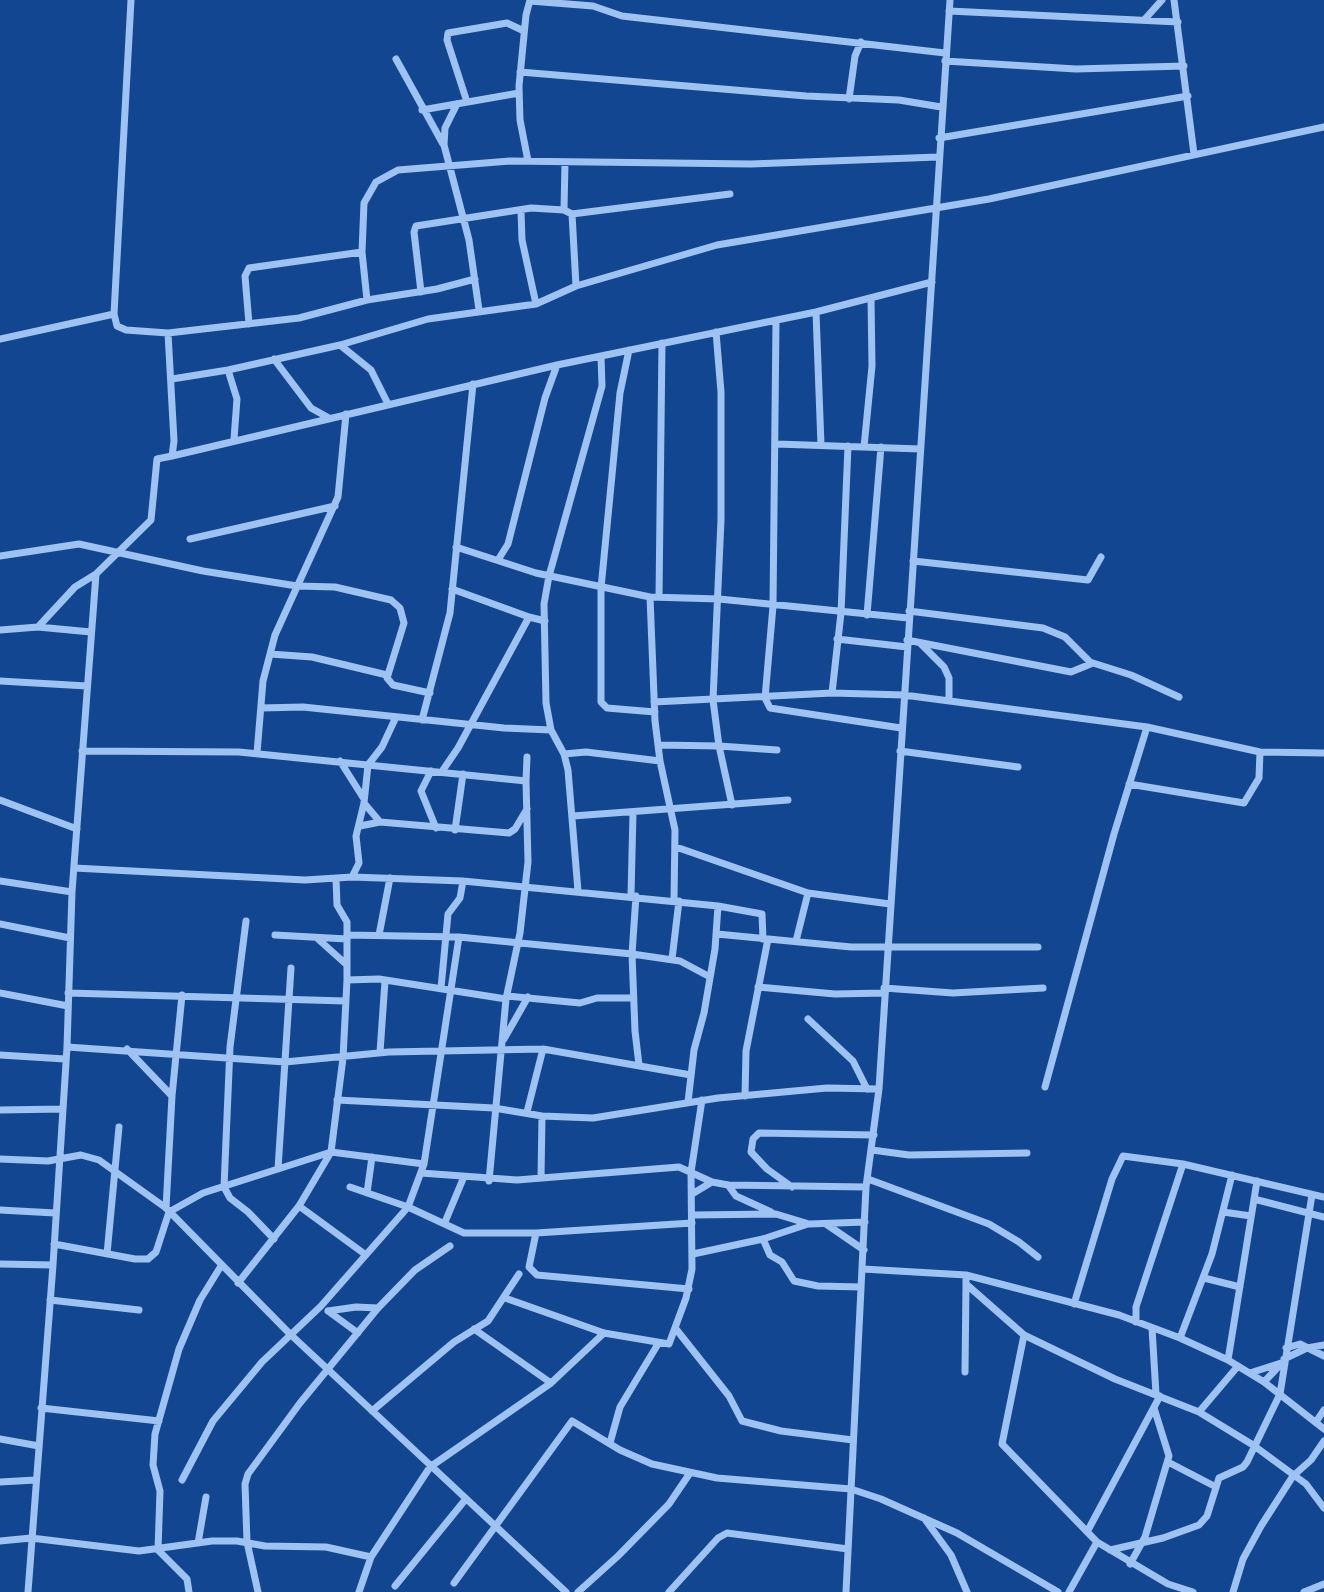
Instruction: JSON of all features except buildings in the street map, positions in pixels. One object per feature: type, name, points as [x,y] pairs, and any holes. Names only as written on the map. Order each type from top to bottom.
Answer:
[{"type":"street","points":[[131,0],[114,314],[117,326],[126,330],[168,333],[299,318],[367,300],[421,292],[475,279]]},
{"type":"street","points":[[845,1592],[867,1183],[879,1089],[886,948],[950,0],[942,0]]},
{"type":"street","points":[[1145,19],[1162,0]]},
{"type":"street","points":[[1174,0],[1185,66],[1194,154]]},
{"type":"street","points":[[528,161],[519,93],[524,31],[530,1],[593,6],[622,16],[862,43],[945,57],[1076,69],[1185,66]]},
{"type":"street","points":[[949,11],[1178,22]]},
{"type":"street","points":[[467,102],[447,40],[449,33],[507,23],[524,31]]},
{"type":"street","points":[[849,99],[855,56],[862,43]]},
{"type":"street","points":[[396,58],[422,110],[444,145],[464,219],[479,310]]},
{"type":"street","points":[[520,72],[849,99],[899,100],[941,107]]},
{"type":"street","points":[[422,110],[519,93]]},
{"type":"street","points":[[939,138],[1188,96]]},
{"type":"street","points":[[444,145],[445,128],[457,104]]},
{"type":"street","points":[[172,379],[229,370],[340,345],[428,319],[536,304],[576,286],[717,245],[936,207],[1324,127]]},
{"type":"street","points":[[367,300],[362,252],[365,203],[376,182],[398,170],[528,161],[751,164],[938,157]]},
{"type":"street","points":[[564,210],[565,162]]},
{"type":"street","points":[[421,292],[414,232],[416,226],[521,211],[564,210],[572,214],[730,194]]},
{"type":"street","points":[[521,211],[522,240],[536,304]]},
{"type":"street","points":[[572,214],[576,286]]},
{"type":"street","points":[[249,324],[245,276],[249,268],[362,252]]},
{"type":"street","points":[[38,627],[75,587],[96,574],[151,520],[157,459],[556,365],[816,312],[932,282]]},
{"type":"street","points":[[864,447],[872,366],[871,298]]},
{"type":"street","points":[[816,312],[821,445]]},
{"type":"street","points":[[0,339],[114,314]]},
{"type":"street","points":[[775,321],[777,444],[773,606],[765,698],[770,708],[901,728]]},
{"type":"street","points":[[716,332],[721,404],[719,599],[713,700],[719,746],[732,805]]},
{"type":"street","points":[[168,333],[175,426],[172,456]]},
{"type":"street","points":[[659,597],[663,343]]},
{"type":"street","points":[[340,345],[371,370],[388,404]]},
{"type":"street","points":[[629,351],[620,393],[601,588],[601,705],[655,712]]},
{"type":"street","points":[[578,891],[573,816],[564,754],[551,730],[545,692],[545,621],[549,576],[602,386],[601,356]]},
{"type":"street","points":[[274,359],[311,408],[329,418]]},
{"type":"street","points":[[498,559],[508,544],[556,365]]},
{"type":"street","points":[[229,370],[237,399],[234,439]]},
{"type":"street","points":[[422,719],[446,634],[473,384]]},
{"type":"street","points":[[257,753],[270,654],[340,491],[346,414]]},
{"type":"street","points":[[777,444],[920,449]]},
{"type":"street","points":[[832,693],[841,612],[848,446]]},
{"type":"street","points":[[867,615],[881,447]]},
{"type":"street","points":[[190,539],[335,506]]},
{"type":"street","points":[[0,556],[24,550],[79,544],[203,571],[297,586],[345,588],[397,603],[404,623],[387,675]]},
{"type":"street","points":[[456,547],[549,576],[650,597],[719,599],[867,615],[909,614],[1043,628],[1065,637],[1091,663],[1131,675],[1179,697]]},
{"type":"street","points":[[913,561],[1088,580],[1101,557]]},
{"type":"street","points":[[26,1591],[53,1265],[67,1047],[72,892],[96,574]]},
{"type":"street","points":[[452,589],[545,621]]},
{"type":"street","points":[[650,597],[658,745],[672,810],[676,847],[672,959]]},
{"type":"street","points":[[443,770],[458,748],[468,724],[529,617]]},
{"type":"street","points":[[0,630],[38,627],[91,632]]},
{"type":"street","points":[[837,639],[907,644],[920,642],[1071,671],[1091,663]]},
{"type":"street","points":[[920,642],[944,667],[949,678],[949,700]]},
{"type":"street","points":[[270,654],[312,657],[387,675],[393,685],[430,693]]},
{"type":"street","points":[[0,681],[87,686]]},
{"type":"street","points":[[654,702],[832,693],[904,695],[1147,727],[1260,752],[1324,753]]},
{"type":"street","points":[[261,708],[303,707],[551,730]]},
{"type":"street","points":[[352,877],[359,863],[356,841],[368,765],[382,747],[396,716]]},
{"type":"street","points":[[1045,1087],[1147,727]]},
{"type":"street","points":[[658,745],[776,750]]},
{"type":"street","points":[[82,751],[257,753],[443,770],[526,781]]},
{"type":"street","points":[[900,751],[1018,767]]},
{"type":"street","points":[[1129,784],[1244,803],[1259,778],[1260,752]]},
{"type":"street","points":[[564,754],[598,753],[660,761]]},
{"type":"street","points":[[489,1181],[494,1108],[507,998],[526,887],[529,846],[527,757]]},
{"type":"street","points":[[340,761],[380,822]]},
{"type":"street","points":[[431,771],[421,791],[436,828]]},
{"type":"street","points":[[455,830],[463,774]]},
{"type":"street","points":[[0,800],[77,828]]},
{"type":"street","points":[[573,816],[788,800]]},
{"type":"street","points":[[360,826],[380,822],[455,830],[513,832],[527,808]]},
{"type":"street","points":[[633,813],[633,998],[639,1065]]},
{"type":"street","points":[[676,847],[808,893],[890,904]]},
{"type":"street","points":[[74,868],[304,880],[352,877],[464,881],[633,896],[762,914],[765,939],[746,1051],[745,1096]]},
{"type":"street","points":[[238,1283],[299,1206],[331,1152],[343,1058],[347,981],[345,915],[337,905],[336,878]]},
{"type":"street","points":[[379,935],[390,878]]},
{"type":"street","points":[[0,881],[72,892]]},
{"type":"street","points":[[441,988],[444,937],[449,910],[460,898],[464,881]]},
{"type":"street","points":[[796,941],[808,893]]},
{"type":"street","points":[[688,1102],[694,1050],[717,934],[718,906]]},
{"type":"street","points":[[246,921],[229,1058],[225,1187],[230,1198],[274,1239]]},
{"type":"street","points":[[0,924],[70,938]]},
{"type":"street","points":[[717,934],[886,948],[1038,947]]},
{"type":"street","points":[[275,935],[317,939],[379,935],[459,937],[672,959],[685,962],[710,977]]},
{"type":"street","points":[[182,1480],[213,1420],[262,1362],[290,1334],[325,1308],[408,1207],[424,1164],[453,991],[459,937]]},
{"type":"street","points":[[317,939],[347,965]]},
{"type":"street","points":[[278,1169],[292,999],[292,968]]},
{"type":"street","points":[[347,981],[386,981],[507,998],[528,997],[580,1003],[597,998],[633,998]]},
{"type":"street","points":[[380,1052],[386,981]]},
{"type":"street","points":[[758,987],[835,994],[884,991],[953,993],[1043,988]]},
{"type":"street","points":[[0,993],[68,1006]]},
{"type":"street","points":[[68,993],[345,1001]]},
{"type":"street","points":[[54,1244],[148,1259],[156,1252],[168,1210],[172,1096],[182,995]]},
{"type":"street","points":[[503,1044],[528,997]]},
{"type":"street","points":[[808,1020],[853,1061],[867,1089]]},
{"type":"street","points":[[67,1047],[127,1049],[177,1057],[285,1062],[380,1052],[503,1044],[691,1075]]},
{"type":"street","points":[[127,1049],[172,1096]]},
{"type":"street","points":[[527,1112],[543,1049]]},
{"type":"street","points":[[0,1055],[65,1059]]},
{"type":"street","points":[[337,1100],[494,1108],[542,1116],[593,1118],[702,1100],[802,1090],[879,1089]]},
{"type":"street","points":[[669,1344],[689,1289],[694,1254],[691,1172],[702,1100]]},
{"type":"street","points":[[0,1110],[63,1109]]},
{"type":"street","points":[[541,1178],[542,1116]]},
{"type":"street","points":[[107,1254],[119,1127]]},
{"type":"street","points":[[792,1187],[767,1169],[751,1152],[753,1139],[759,1133],[874,1135]]},
{"type":"street","points":[[872,1150],[909,1155],[1027,1153]]},
{"type":"street","points":[[168,1210],[190,1199],[331,1152],[424,1164]]},
{"type":"street","points":[[0,1159],[48,1161],[81,1155],[99,1160],[168,1210],[290,1334],[495,1529],[566,1592]]},
{"type":"street","points":[[1074,1304],[1120,1158],[1133,1155],[1183,1164],[1324,1197]]},
{"type":"street","points":[[367,1193],[372,1157]]},
{"type":"street","points":[[1136,1322],[1136,1307],[1183,1164]]},
{"type":"street","points":[[421,1174],[489,1181],[671,1167],[684,1168],[712,1182],[729,1185],[792,1187],[867,1183],[989,1224],[1038,1257]]},
{"type":"street","points":[[1180,1338],[1203,1278],[1232,1175]]},
{"type":"street","points":[[445,1222],[463,1179]]},
{"type":"street","points":[[1228,1360],[1257,1181]]},
{"type":"street","points":[[692,1194],[712,1182]]},
{"type":"street","points":[[729,1185],[741,1199],[809,1224]]},
{"type":"street","points":[[350,1187],[408,1207],[464,1233],[536,1233],[776,1214]]},
{"type":"street","points":[[1110,1550],[1141,1544],[1199,1525],[1207,1516],[1216,1487],[1224,1474],[1243,1467],[1280,1394],[1283,1361],[1312,1195]]},
{"type":"street","points":[[1254,1199],[1324,1217]]},
{"type":"street","points":[[299,1206],[366,1255]]},
{"type":"street","points":[[0,1210],[55,1213]]},
{"type":"street","points":[[1223,1212],[1251,1216]]},
{"type":"street","points":[[694,1254],[763,1239],[809,1224],[865,1222]]},
{"type":"street","points":[[825,1223],[864,1250]]},
{"type":"street","points":[[536,1233],[529,1267],[537,1275],[689,1289]]},
{"type":"street","points":[[763,1239],[770,1255],[782,1262],[794,1281],[818,1286],[861,1287]]},
{"type":"street","points":[[258,1592],[247,1542],[246,1480],[275,1436],[378,1308],[415,1270],[450,1246]]},
{"type":"street","points":[[0,1264],[53,1265]]},
{"type":"street","points":[[188,1592],[187,1579],[158,1550],[160,1491],[153,1449],[179,1349],[200,1300],[221,1266]]},
{"type":"street","points":[[863,1269],[966,1275],[1119,1315],[1228,1360],[1264,1382],[1324,1429]]},
{"type":"street","points":[[372,1411],[419,1370],[492,1318],[519,1274]]},
{"type":"street","points":[[965,1372],[966,1275]]},
{"type":"street","points":[[1203,1278],[1240,1287]]},
{"type":"street","points":[[966,1284],[1024,1335],[1073,1360],[1199,1412],[1253,1445],[1310,1488],[1324,1508]]},
{"type":"street","points":[[505,1298],[604,1333],[658,1344],[689,1346]]},
{"type":"street","points":[[50,1300],[139,1310]]},
{"type":"street","points":[[1119,1315],[1136,1307]]},
{"type":"street","points":[[325,1308],[378,1308]]},
{"type":"street","points":[[325,1308],[358,1333]]},
{"type":"street","points":[[1129,1564],[1141,1544],[1168,1462],[1168,1447],[1154,1408],[1156,1383],[1152,1328]]},
{"type":"street","points":[[474,1329],[551,1383]]},
{"type":"street","points":[[676,1329],[729,1396],[742,1421],[781,1431],[853,1440]]},
{"type":"street","points":[[359,1592],[370,1557],[430,1467],[551,1383],[604,1333]]},
{"type":"street","points":[[1024,1335],[1002,1444],[1097,1542],[1129,1564],[1168,1584],[1193,1592]]},
{"type":"street","points":[[1286,1348],[1297,1343],[1324,1356]]},
{"type":"street","points":[[610,1443],[620,1407],[658,1344]]},
{"type":"street","points":[[1251,1373],[1307,1348],[1324,1345]]},
{"type":"street","points":[[1264,1382],[1283,1361]]},
{"type":"street","points":[[1199,1412],[1238,1366]]},
{"type":"street","points":[[41,1408],[159,1421]]},
{"type":"street","points":[[1087,1532],[1154,1408]]},
{"type":"street","points":[[1316,1422],[1324,1410]]},
{"type":"street","points":[[454,1583],[570,1422],[576,1421],[610,1443],[652,1464],[690,1473],[851,1489],[923,1517],[990,1551],[1058,1592]]},
{"type":"street","points":[[0,1439],[38,1446]]},
{"type":"street","points":[[1233,1592],[1247,1550],[1293,1476],[1311,1460],[1324,1441]]},
{"type":"street","points":[[1168,1462],[1216,1487]]},
{"type":"street","points":[[578,1592],[669,1504],[690,1473]]},
{"type":"street","points":[[0,1482],[36,1480]]},
{"type":"street","points":[[198,1543],[206,1497]]},
{"type":"street","points":[[395,1586],[465,1500]]},
{"type":"street","points":[[923,1517],[951,1555],[967,1592]]},
{"type":"street","points":[[669,1592],[722,1535],[848,1549]]},
{"type":"street","points":[[0,1541],[31,1538],[139,1551],[198,1543],[247,1542],[265,1546],[326,1547],[370,1557]]},
{"type":"street","points":[[1069,1592],[1097,1542]]},
{"type":"street","points":[[1304,1592],[1324,1584]]}]
